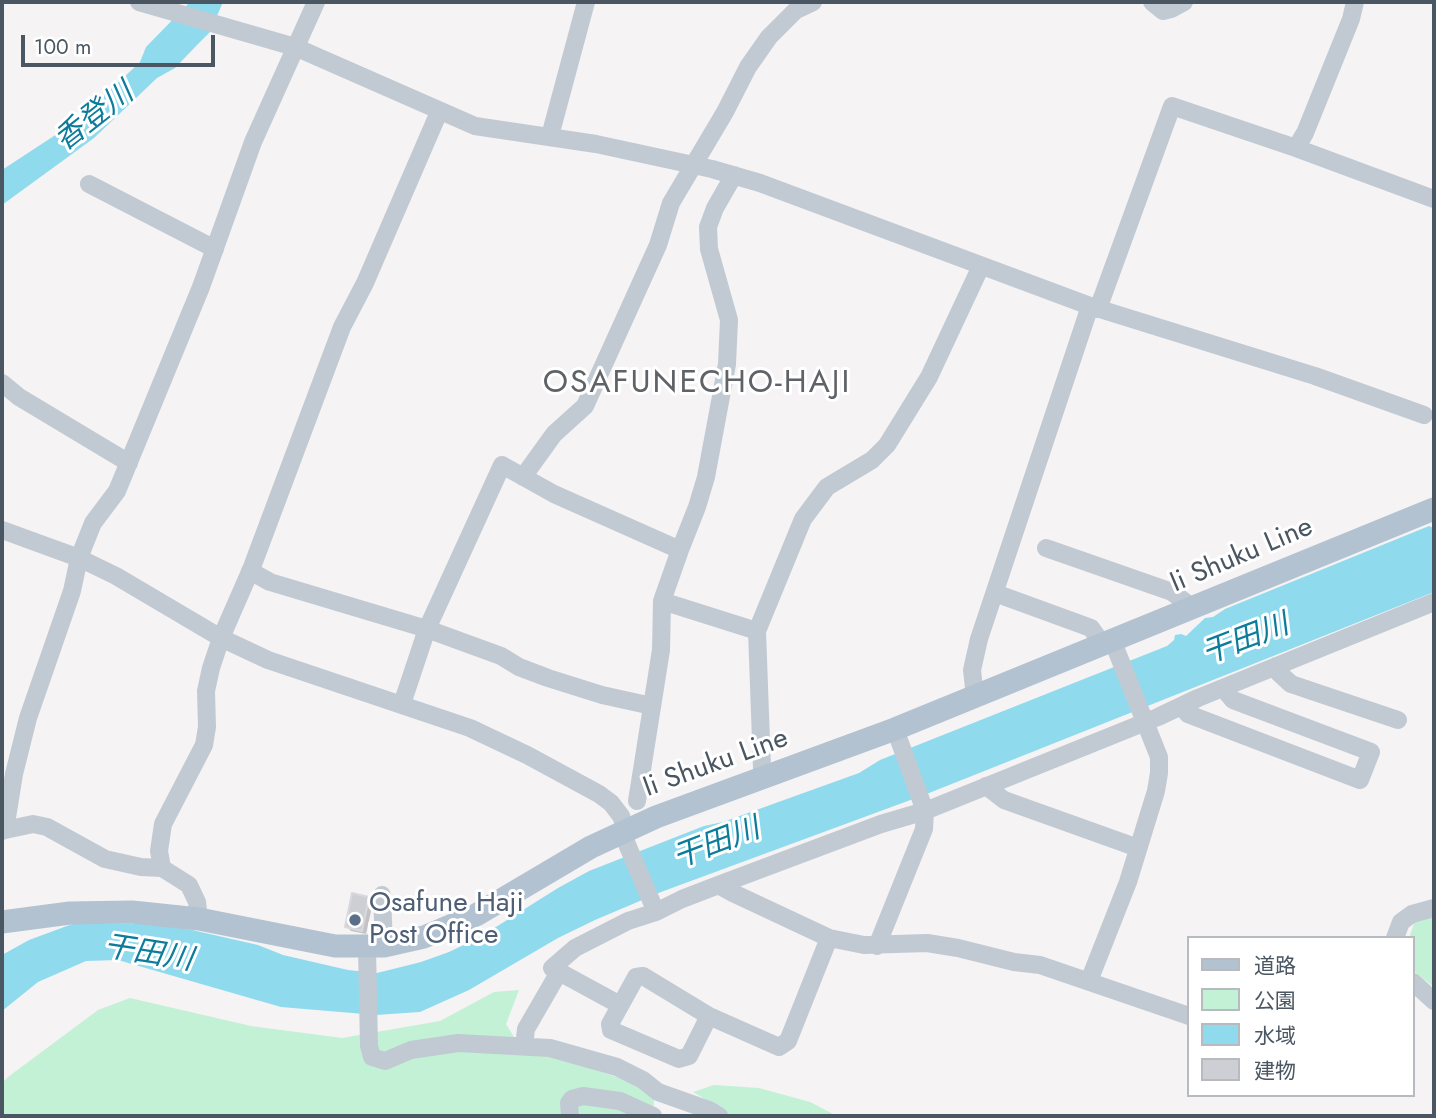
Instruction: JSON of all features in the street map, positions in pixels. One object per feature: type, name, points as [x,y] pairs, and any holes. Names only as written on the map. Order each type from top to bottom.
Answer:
[{"type":"main road","name":"Ii Shuku Line","points":[[2,922],[70,913],[131,912],[199,919],[373,955],[475,915],[592,846],[626,836],[765,778],[897,735],[975,697],[1111,648],[1189,611],[1434,509]]},
{"type":"street","points":[[139,2],[295,47],[475,126],[550,136],[734,175],[1094,307],[1315,376],[1424,415]]},
{"type":"street","points":[[199,919],[197,902],[189,885],[162,868],[105,859],[47,827],[33,824],[3,831],[27,718],[72,591],[79,558],[93,523],[117,491],[129,463],[215,249],[253,142],[316,2]]},
{"type":"street","points":[[550,136],[586,2]]},
{"type":"street","points":[[1152,2],[1163,11],[1184,2]]},
{"type":"street","points":[[1296,148],[1305,133],[1354,2]]},
{"type":"street","points":[[523,477],[554,434],[585,406],[658,244],[671,203],[695,165],[748,67],[769,37],[796,10],[808,3]]},
{"type":"street","points":[[975,697],[972,670],[979,639],[1094,307],[1172,106],[1296,148],[1434,200]]},
{"type":"street","points":[[162,868],[159,851],[163,824],[204,745],[207,727],[206,691],[221,638],[250,571],[342,327],[365,283],[439,112]]},
{"type":"street","points":[[637,801],[661,650],[662,601],[706,477],[727,364],[729,320],[709,249],[708,227],[715,208],[734,175]]},
{"type":"street","points":[[89,184],[215,249]]},
{"type":"street","points":[[765,778],[762,768],[757,632],[803,519],[827,487],[872,460],[887,445],[929,377],[982,266]]},
{"type":"street","points":[[2,383],[19,397],[129,463]]},
{"type":"street","points":[[402,704],[427,629],[502,465],[576,504],[680,550]]},
{"type":"street","points":[[2,530],[79,558],[116,576],[221,638],[268,660],[470,728],[599,794],[611,803],[621,816],[654,908]]},
{"type":"street","points":[[1046,548],[1172,592],[1185,602],[1189,611]]},
{"type":"street","points":[[250,571],[270,582],[427,629],[501,656],[519,667],[548,678],[602,695],[652,706]]},
{"type":"street","points":[[995,593],[1091,628],[1111,648],[1159,757],[1156,791],[1128,882],[1089,981]]},
{"type":"street","points":[[662,601],[757,632]]},
{"type":"street","points":[[620,1005],[552,968],[575,948],[654,908],[986,786],[1434,602]]},
{"type":"street","points":[[1276,666],[1279,673],[1291,684],[1398,720]]},
{"type":"street","points":[[1181,706],[1188,714],[1360,780],[1371,752],[1233,700],[1223,688]]},
{"type":"street","points":[[877,946],[924,829],[924,807],[897,735]]},
{"type":"street","points":[[986,786],[1003,800],[1138,848]]},
{"type":"street","points":[[721,884],[733,893],[829,938],[877,946],[904,943],[958,948],[1014,962],[1040,965],[1188,1016]]},
{"type":"street","points":[[382,895],[373,955],[369,1046],[372,1057],[385,1061],[411,1050],[458,1043],[524,1046],[566,1052],[617,1067],[670,1097],[719,1116]]},
{"type":"street","points":[[1392,936],[1401,922],[1412,914],[1434,908]]},
{"type":"street","points":[[709,1016],[689,1056],[679,1059],[611,1030],[610,1024],[636,977],[643,976],[709,1016],[779,1046],[788,1041],[829,938]]},
{"type":"street","points":[[524,1046],[526,1029],[558,972]]},
{"type":"street","points":[[1415,984],[1434,1001]]},
{"type":"street","points":[[570,1116],[569,1103],[572,1099],[583,1096],[620,1101],[653,1116]]},
{"type":"green space","points":[[1434,915],[1434,987],[1415,972],[1415,936],[1410,936],[1415,921]]},
{"type":"green space","points":[[519,990],[506,1024],[519,1045],[632,1082],[654,1099],[653,1116],[2,1116],[2,1083],[8,1077],[98,1010],[130,998],[251,1026],[342,1038],[440,1021],[494,992]]},
{"type":"green space","points":[[714,1085],[759,1088],[810,1102],[837,1116],[722,1116],[717,1106],[693,1092]]},
{"type":"water","name":"香登川","points":[[190,2],[223,2],[210,32],[175,68],[157,78],[94,138],[2,205],[2,170],[63,130],[121,80],[140,62],[146,47]]},
{"type":"water","name":"干田川","points":[[1429,526],[1434,528],[1434,592],[924,795],[661,892],[558,938],[469,990],[420,1012],[376,1015],[281,1007],[118,960],[86,961],[38,982],[2,1011],[2,955],[29,940],[75,923],[179,927],[348,970],[377,973],[421,962],[480,937],[589,871],[704,826],[723,822],[859,773],[880,760],[1167,646],[1174,640],[1175,635],[1186,636],[1205,618],[1213,617],[1225,609]]},
{"type":"building","points":[[352,893],[369,897],[362,931],[345,927]]},
{"type":"place","name":"Osafune Haji Post Office","points":[[355,920]]},
{"type":"district","name":"OSAFUNECHO-HAJI","points":[[697,384]]}]
